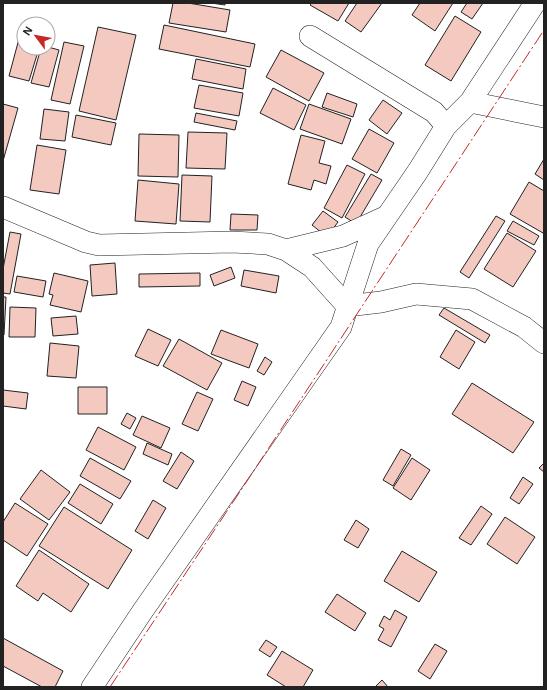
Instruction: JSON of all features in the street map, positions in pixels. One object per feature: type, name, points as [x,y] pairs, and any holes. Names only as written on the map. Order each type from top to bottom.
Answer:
[{"type":"street","points":[[92,687],[142,612],[341,327],[368,244],[418,171],[446,126],[470,102],[535,3]]},
{"type":"street","points":[[310,36],[434,112],[446,126]]},
{"type":"street","points":[[470,102],[544,117]]},
{"type":"street","points":[[3,207],[86,242],[99,245],[232,242],[268,244],[286,250],[312,267],[347,306]]},
{"type":"street","points":[[286,250],[343,236],[387,216]]},
{"type":"street","points":[[347,306],[381,302],[416,294],[472,299],[524,327],[544,343]]},
{"type":"building","points":[[173,3],[188,3],[230,10],[226,32],[169,23]]},
{"type":"building","points":[[211,3],[225,3],[225,5]]},
{"type":"building","points":[[312,3],[349,3],[338,21],[310,5]]},
{"type":"building","points":[[357,3],[382,3],[361,32],[345,21]]},
{"type":"building","points":[[420,3],[453,3],[435,31],[412,15]]},
{"type":"building","points":[[467,3],[483,3],[472,19],[461,12]]},
{"type":"building","points":[[455,16],[481,32],[451,81],[425,65]]},
{"type":"building","points":[[164,25],[255,44],[250,67],[159,49]]},
{"type":"building","points":[[98,27],[136,35],[116,120],[79,111]]},
{"type":"building","points":[[64,42],[84,46],[70,104],[51,100]]},
{"type":"building","points":[[56,49],[59,50],[49,87],[31,83],[39,56],[56,56]]},
{"type":"building","points":[[16,50],[16,56],[37,56],[29,81],[9,76]]},
{"type":"building","points":[[281,50],[324,73],[309,101],[266,77]]},
{"type":"building","points":[[196,59],[246,69],[243,89],[192,79]]},
{"type":"building","points":[[199,85],[243,93],[239,116],[194,108]]},
{"type":"building","points":[[273,88],[306,105],[294,130],[260,113]]},
{"type":"building","points":[[327,93],[357,104],[353,117],[322,107]]},
{"type":"building","points":[[383,100],[402,113],[387,134],[369,120]]},
{"type":"building","points":[[3,104],[18,108],[3,161]]},
{"type":"building","points":[[309,104],[351,119],[342,144],[300,129]]},
{"type":"building","points":[[44,109],[69,112],[65,141],[40,139]]},
{"type":"building","points":[[196,113],[237,121],[235,130],[194,122]]},
{"type":"building","points":[[76,115],[116,123],[111,145],[72,137]]},
{"type":"building","points":[[369,129],[394,143],[377,173],[352,159]]},
{"type":"building","points":[[188,132],[227,133],[225,169],[186,168]]},
{"type":"building","points":[[139,134],[179,135],[178,177],[138,176]]},
{"type":"building","points":[[301,135],[325,141],[319,163],[331,166],[326,184],[314,180],[311,190],[288,184]]},
{"type":"building","points":[[37,145],[66,150],[59,194],[30,190]]},
{"type":"building","points":[[544,159],[544,180],[535,174]]},
{"type":"building","points":[[347,165],[365,174],[342,218],[324,208]]},
{"type":"building","points":[[371,174],[382,180],[356,224],[345,217]]},
{"type":"building","points":[[182,175],[212,176],[210,222],[180,221]]},
{"type":"building","points":[[138,180],[179,184],[176,224],[135,221]]},
{"type":"building","points":[[529,182],[544,191],[543,233],[510,214]]},
{"type":"building","points":[[323,211],[338,222],[327,237],[312,225]]},
{"type":"building","points":[[231,214],[258,215],[257,230],[230,230]]},
{"type":"building","points":[[496,216],[505,221],[469,278],[460,272]]},
{"type":"building","points":[[513,221],[539,236],[534,245],[507,231]]},
{"type":"building","points":[[10,232],[21,234],[10,294],[3,293],[3,269]]},
{"type":"building","points":[[507,233],[536,251],[513,287],[484,269]]},
{"type":"building","points":[[115,263],[117,294],[92,296],[90,265]]},
{"type":"building","points":[[231,267],[235,278],[214,286],[210,275]]},
{"type":"building","points":[[244,270],[279,276],[276,293],[241,286]]},
{"type":"building","points":[[54,273],[88,281],[81,312],[50,305],[53,295],[49,294]]},
{"type":"building","points":[[200,273],[200,286],[139,287],[139,274]]},
{"type":"building","points":[[17,276],[46,281],[43,297],[14,292]]},
{"type":"building","points":[[3,297],[6,297],[4,335],[3,335]]},
{"type":"building","points":[[10,307],[36,308],[35,337],[9,337]]},
{"type":"building","points":[[444,308],[490,335],[485,343],[439,315]]},
{"type":"building","points":[[76,316],[78,334],[53,336],[51,318]]},
{"type":"building","points":[[148,329],[171,340],[158,366],[135,356]]},
{"type":"building","points":[[221,330],[258,344],[249,368],[211,354]]},
{"type":"building","points":[[456,330],[475,342],[459,369],[440,357]]},
{"type":"building","points":[[179,339],[222,363],[207,390],[163,366]]},
{"type":"building","points":[[50,343],[79,346],[76,378],[47,376]]},
{"type":"building","points":[[265,357],[272,362],[264,375],[257,371]]},
{"type":"building","points":[[242,381],[256,387],[248,406],[234,400]]},
{"type":"building","points":[[472,383],[534,422],[513,453],[452,414]]},
{"type":"building","points":[[78,387],[107,387],[107,414],[78,414]]},
{"type":"building","points":[[3,390],[28,393],[26,409],[3,406]]},
{"type":"building","points":[[197,392],[213,399],[198,431],[182,424]]},
{"type":"building","points":[[127,413],[136,418],[130,429],[121,424]]},
{"type":"building","points":[[142,416],[170,428],[161,448],[133,435]]},
{"type":"building","points":[[98,427],[136,447],[124,470],[86,450]]},
{"type":"building","points":[[147,443],[172,454],[168,465],[143,454]]},
{"type":"building","points":[[401,449],[411,455],[393,486],[383,480]]},
{"type":"building","points":[[181,452],[194,461],[177,489],[163,481]]},
{"type":"building","points":[[90,458],[131,481],[120,499],[80,476]]},
{"type":"building","points":[[412,458],[430,470],[411,500],[393,488]]},
{"type":"building","points":[[544,463],[544,472],[539,468]]},
{"type":"building","points":[[41,470],[70,492],[49,520],[20,499]]},
{"type":"building","points":[[523,477],[533,484],[519,504],[510,498]]},
{"type":"building","points":[[80,484],[113,504],[101,524],[68,503]]},
{"type":"building","points":[[153,500],[166,508],[148,539],[135,531]]},
{"type":"building","points":[[15,503],[48,524],[27,556],[3,540],[3,522]]},
{"type":"building","points":[[481,506],[492,514],[471,545],[459,538]]},
{"type":"building","points":[[64,507],[132,550],[108,589],[39,546]]},
{"type":"building","points":[[505,517],[535,537],[517,564],[487,544]]},
{"type":"building","points":[[356,520],[369,529],[358,548],[344,540]]},
{"type":"building","points":[[39,550],[89,584],[71,612],[43,593],[38,601],[16,586]]},
{"type":"building","points":[[402,551],[437,572],[419,602],[384,581]]},
{"type":"building","points":[[337,594],[366,613],[355,631],[325,612]]},
{"type":"building","points":[[395,610],[407,617],[391,647],[378,640],[384,629],[379,626],[384,616],[390,620]]},
{"type":"building","points":[[3,638],[63,671],[55,687],[42,687],[3,666]]},
{"type":"building","points":[[266,640],[277,647],[270,657],[259,650]]},
{"type":"building","points":[[435,644],[447,651],[430,679],[418,671]]},
{"type":"building","points":[[282,651],[313,670],[303,687],[286,687],[267,675]]},
{"type":"building","points":[[382,680],[388,687],[375,687]]},
{"type":"power","points":[[110,687],[544,30]]}]
